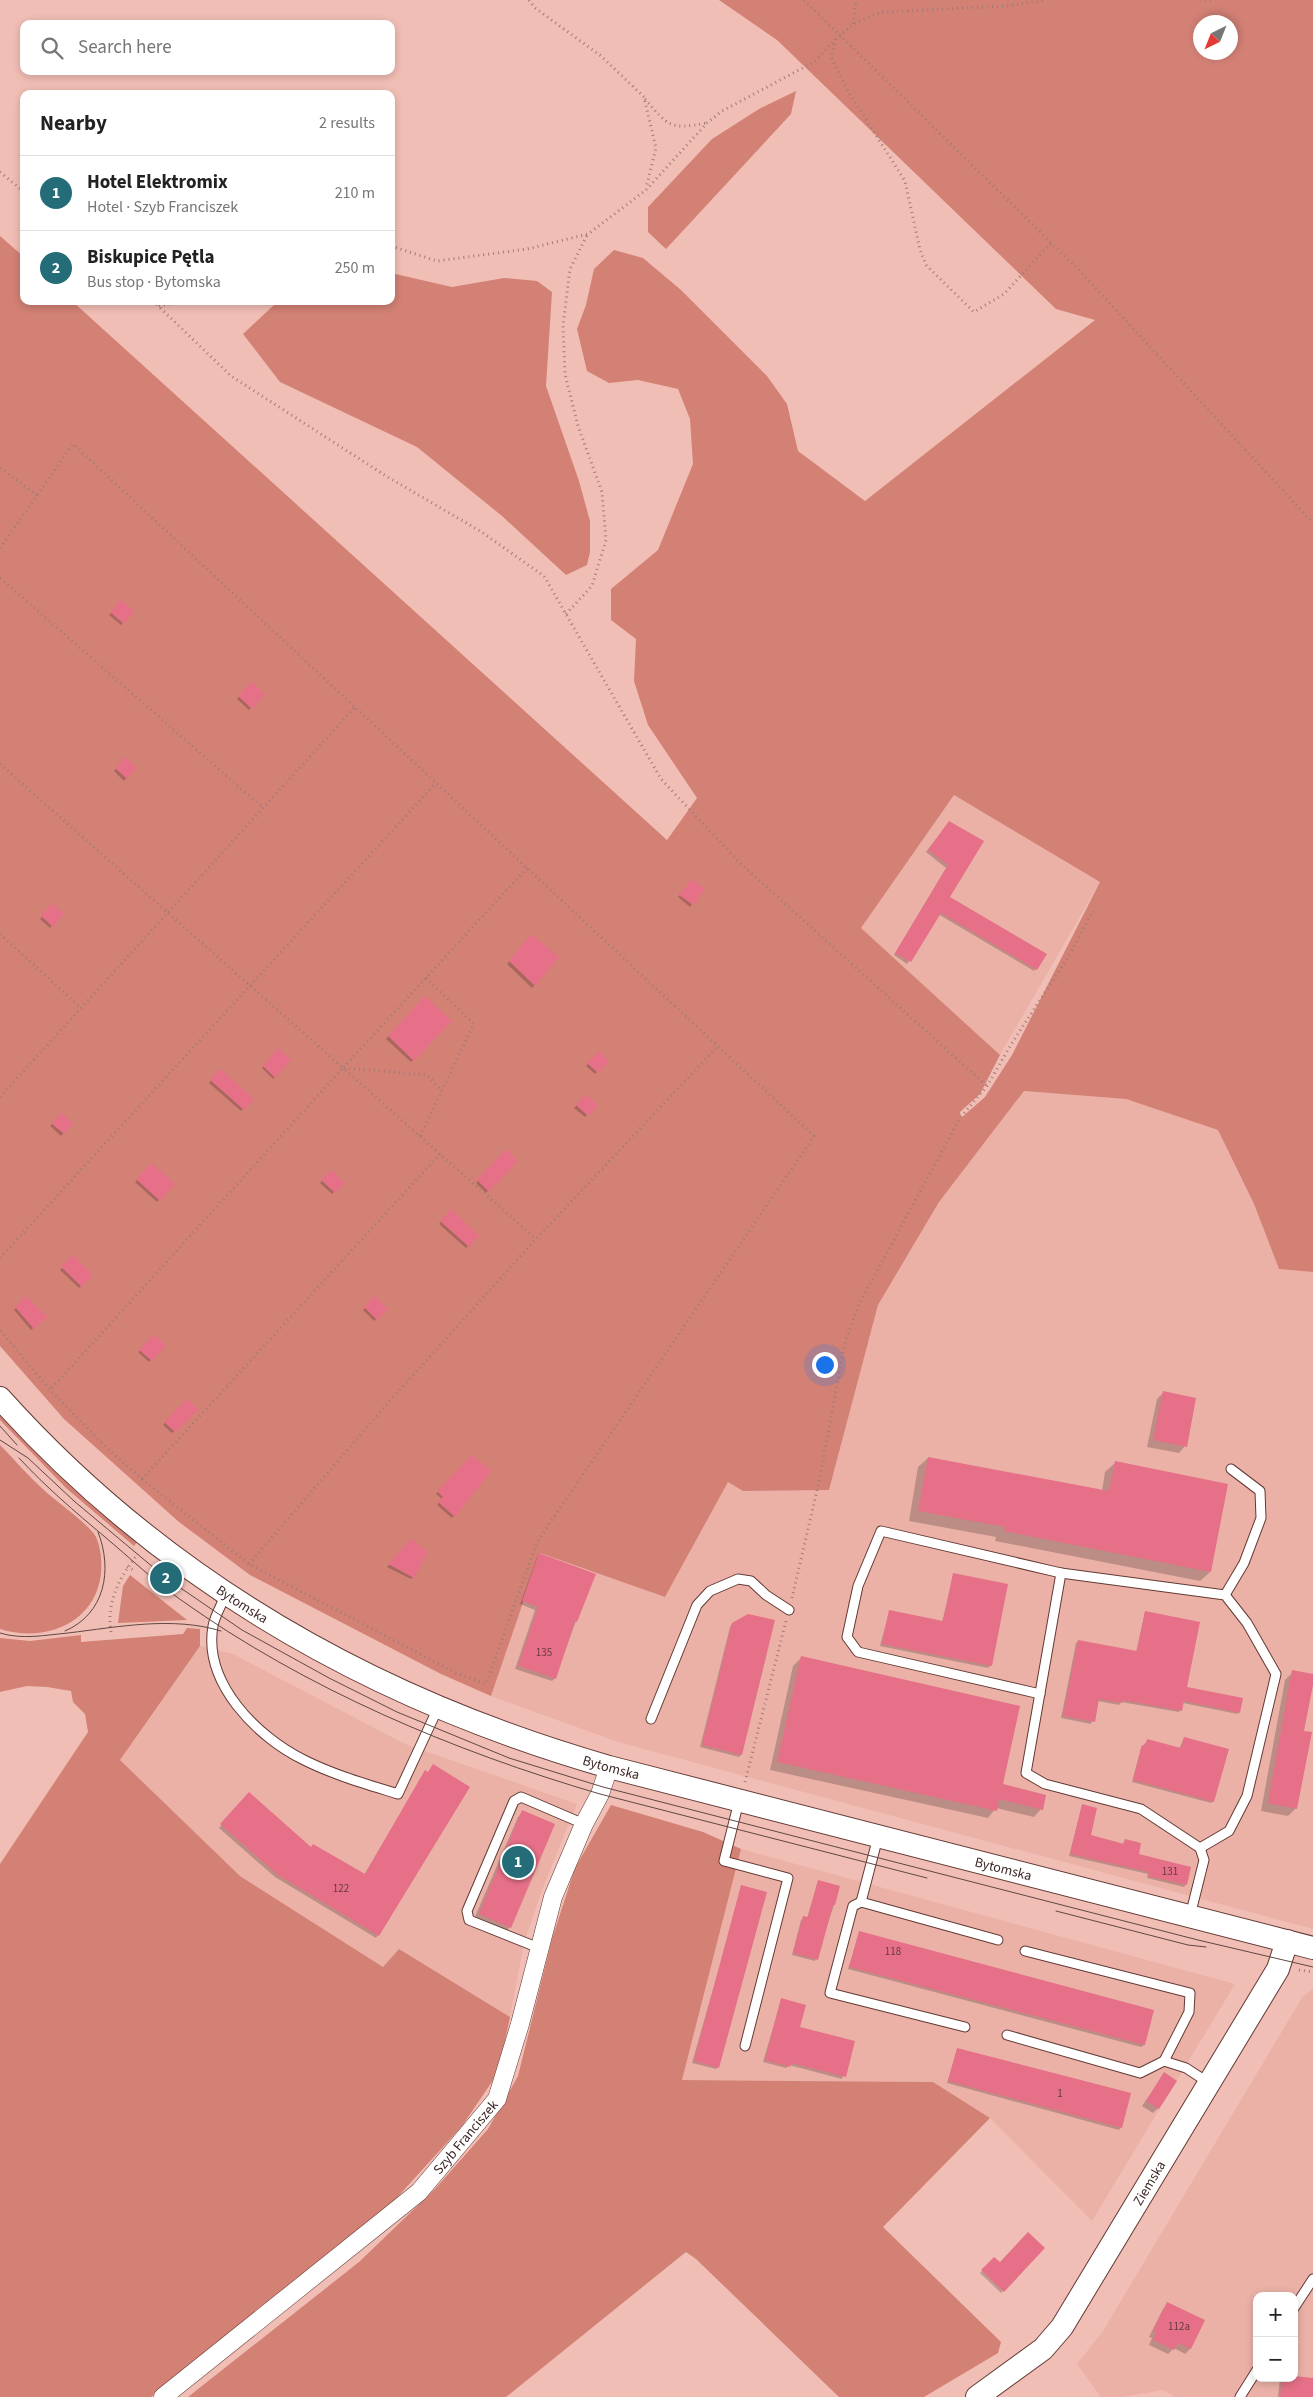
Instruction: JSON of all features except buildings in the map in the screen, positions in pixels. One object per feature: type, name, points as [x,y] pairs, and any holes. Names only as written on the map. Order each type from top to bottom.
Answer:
[{"type":"street","name":"Bytomska","points":[[0,1398],[45,1445],[103,1500],[173,1556],[226,1593],[300,1639],[353,1669],[438,1708],[542,1747],[609,1767],[1313,1948]]},
{"type":"street","name":"Szyb Franciszek","points":[[162,2397],[419,2192],[497,2099],[520,2024],[553,1897],[584,1824],[600,1794],[609,1767]]},
{"type":"street","name":"Ziemska","points":[[977,2397],[1018,2368],[1053,2339],[1278,1969],[1287,1941]]},
{"type":"lane","points":[[1225,1595],[1244,1563],[1261,1518],[1260,1491],[1231,1468]]},
{"type":"lane","points":[[1040,1694],[858,1652],[847,1637],[858,1586],[881,1531],[1061,1573],[1225,1595],[1247,1622],[1276,1674],[1247,1796],[1229,1831],[1200,1848]]},
{"type":"lane","points":[[1061,1573],[1026,1773],[1045,1784],[1141,1808],[1200,1848],[1204,1860],[1190,1917]]},
{"type":"lane","points":[[651,1719],[697,1605],[710,1591],[738,1579],[751,1581],[766,1595],[789,1610]]},
{"type":"lane","points":[[226,1593],[213,1628],[215,1662],[229,1696],[265,1735],[303,1760],[360,1782],[398,1794],[438,1708]]},
{"type":"lane","points":[[539,1948],[469,1920],[467,1912],[514,1801],[520,1797],[584,1824]]},
{"type":"lane","points":[[740,1801],[724,1861],[788,1878],[745,2046]]},
{"type":"lane","points":[[861,1902],[878,1837]]},
{"type":"lane","points":[[965,2028],[830,1992],[853,1906],[861,1902],[998,1940]]},
{"type":"lane","points":[[1007,2035],[1140,2073],[1164,2061],[1189,2012],[1190,1993],[1025,1951]]},
{"type":"lane","points":[[1164,2061],[1186,2068],[1209,2083]]},
{"type":"lane","points":[[1298,2302],[1313,2279]]},
{"type":"lane","points":[[1240,2397],[1253,2376]]},
{"type":"path","points":[[529,0],[535,8],[602,56],[644,97],[664,122],[682,128],[707,123]]},
{"type":"path","points":[[804,0],[1079,270],[1313,523]]},
{"type":"path","points":[[853,24],[856,0]]},
{"type":"path","points":[[395,247],[437,261],[527,249],[588,234],[646,190],[707,123],[722,111],[814,62],[836,38],[853,24],[881,12],[1006,6],[1046,0]]},
{"type":"path","points":[[1205,0],[1214,0]]},
{"type":"path","points":[[836,38],[831,57],[848,91],[905,181],[920,250],[926,265],[974,312],[1004,294],[1051,243]]},
{"type":"path","points":[[644,97],[656,148],[646,190]]},
{"type":"path","points":[[0,172],[20,189]]},
{"type":"path","points":[[566,614],[592,586],[606,540],[602,492],[578,426],[565,364],[563,325],[570,268],[588,234]]},
{"type":"path","points":[[159,306],[164,305]]},
{"type":"path","points":[[159,306],[232,376],[386,476],[480,531],[544,576],[661,778],[741,864],[987,1086]]},
{"type":"path","points":[[0,548],[73,444],[814,1136],[537,1542],[486,1684],[456,1673],[249,1564],[142,1479],[50,1390],[0,1330]]},
{"type":"path","points":[[0,468],[37,496]]},
{"type":"path","points":[[0,578],[263,808]]},
{"type":"path","points":[[0,1097],[355,707]]},
{"type":"path","points":[[0,764],[536,1239]]},
{"type":"path","points":[[0,1258],[436,783]]},
{"type":"path","points":[[50,1390],[527,868]]},
{"type":"path","points":[[740,1801],[753,1757],[818,1486],[845,1343],[858,1306],[960,1118],[987,1086],[1012,1043],[1068,957],[1093,912]]},
{"type":"path","points":[[0,934],[81,1008]]},
{"type":"path","points":[[420,1136],[474,1024],[426,978]]},
{"type":"path","points":[[249,1564],[387,1404],[536,1239],[718,1046]]},
{"type":"path","points":[[343,1068],[427,1075],[442,1091]]},
{"type":"path","points":[[142,1479],[440,1154]]},
{"type":"path","points":[[111,1632],[110,1622],[117,1583],[141,1550]]},
{"type":"path","points":[[127,1567],[133,1570]]},
{"type":"shaded area","points":[[719,0],[1313,0],[1313,1272],[1279,1269],[1254,1204],[1218,1130],[1126,1099],[1024,1091],[939,1202],[878,1305],[829,1490],[743,1491],[728,1482],[665,1597],[540,1553],[491,1696],[441,1674],[250,1575],[179,1522],[64,1419],[0,1346],[0,236],[20,254],[20,305],[76,305],[667,840],[697,798],[648,725],[634,681],[636,639],[611,620],[611,589],[658,550],[693,464],[690,419],[678,389],[638,380],[609,383],[587,371],[577,329],[586,305],[594,269],[614,250],[643,258],[681,290],[767,376],[787,404],[798,451],[865,501],[1095,320],[1056,309],[777,40]],"holes":[[[954,795],[1100,882],[1012,1055],[985,1097],[961,1118],[960,1112],[980,1094],[1000,1055],[861,928]]]},
{"type":"shaded area","points":[[796,91],[791,114],[666,249],[648,232],[648,207],[712,139],[759,109]]},
{"type":"shaded area","points":[[395,274],[452,287],[504,278],[537,281],[552,292],[546,386],[579,481],[590,521],[590,552],[587,565],[566,575],[502,516],[417,447],[280,382],[243,334],[274,305],[395,305]]},
{"type":"shaded area","points":[[954,795],[1100,882],[1000,1055],[861,928]]},
{"type":"shaded area","points":[[1024,1091],[1126,1099],[1218,1130],[1254,1204],[1279,1269],[1313,1272],[1313,1929],[618,1742],[491,1696],[540,1553],[665,1597],[728,1482],[829,1490],[878,1305],[939,1202]]},
{"type":"shaded area","points":[[0,1414],[84,1498],[137,1542],[134,1546],[66,1488],[0,1420]]},
{"type":"shaded area","points":[[0,1445],[39,1486],[93,1532],[99,1546],[101,1574],[97,1591],[89,1606],[65,1626],[50,1631],[17,1633],[0,1629]]},
{"type":"shaded area","points":[[130,1575],[187,1620],[118,1623],[123,1586]]},
{"type":"shaded area","points":[[187,1628],[200,1629],[200,1646],[120,1760],[240,1876],[383,1967],[399,1949],[510,2017],[498,2073],[462,2126],[383,2213],[151,2397],[0,2397],[0,1864],[88,1732],[85,1714],[73,1702],[71,1691],[27,1686],[0,1692],[0,1638],[30,1641],[81,1635],[81,1642],[183,1634]]},
{"type":"shaded area","points":[[200,1646],[233,1654],[405,1744],[577,1804],[544,1885],[524,1943],[510,2017],[399,1949],[383,1967],[240,1876],[120,1760]]},
{"type":"shaded area","points":[[611,1805],[703,1832],[741,1849],[682,2080],[933,2082],[990,2118],[883,2227],[1001,2342],[998,2353],[924,2397],[839,2397],[696,2259],[686,2252],[506,2397],[188,2397],[359,2262],[435,2189],[488,2129],[518,2076],[552,1939],[575,1868]]},
{"type":"shaded area","points":[[741,1849],[1235,1984],[1092,2221],[990,2118],[933,2082],[682,2080]]},
{"type":"shaded area","points":[[1313,1989],[1313,2397],[1175,2397],[1163,2390],[1123,2397],[1101,2397],[1077,2364],[1103,2331],[1303,1996]]},
{"type":"tram line","points":[[0,1426],[17,1445]]},
{"type":"tram line","points":[[0,1440],[28,1458],[74,1501],[166,1578],[242,1630],[329,1678],[397,1712],[509,1758],[603,1787],[1198,1940],[1313,1967]]},
{"type":"tram line","points":[[19,1458],[72,1509],[181,1600],[279,1662],[382,1714],[490,1758],[600,1794],[927,1878]]},
{"type":"tram line","points":[[65,1631],[79,1623],[89,1614],[97,1602],[102,1589],[105,1576],[105,1561],[103,1546],[98,1532]]},
{"type":"tram line","points":[[0,1633],[34,1636],[165,1623],[184,1624],[221,1631]]},
{"type":"tram line","points":[[1056,1911],[1188,1945],[1206,1947]]},
{"type":"place","name":"Biskupice Pętla","points":[[166,1578]]},
{"type":"place","name":"Hotel Elektromix","points":[[518,1862]]}]
